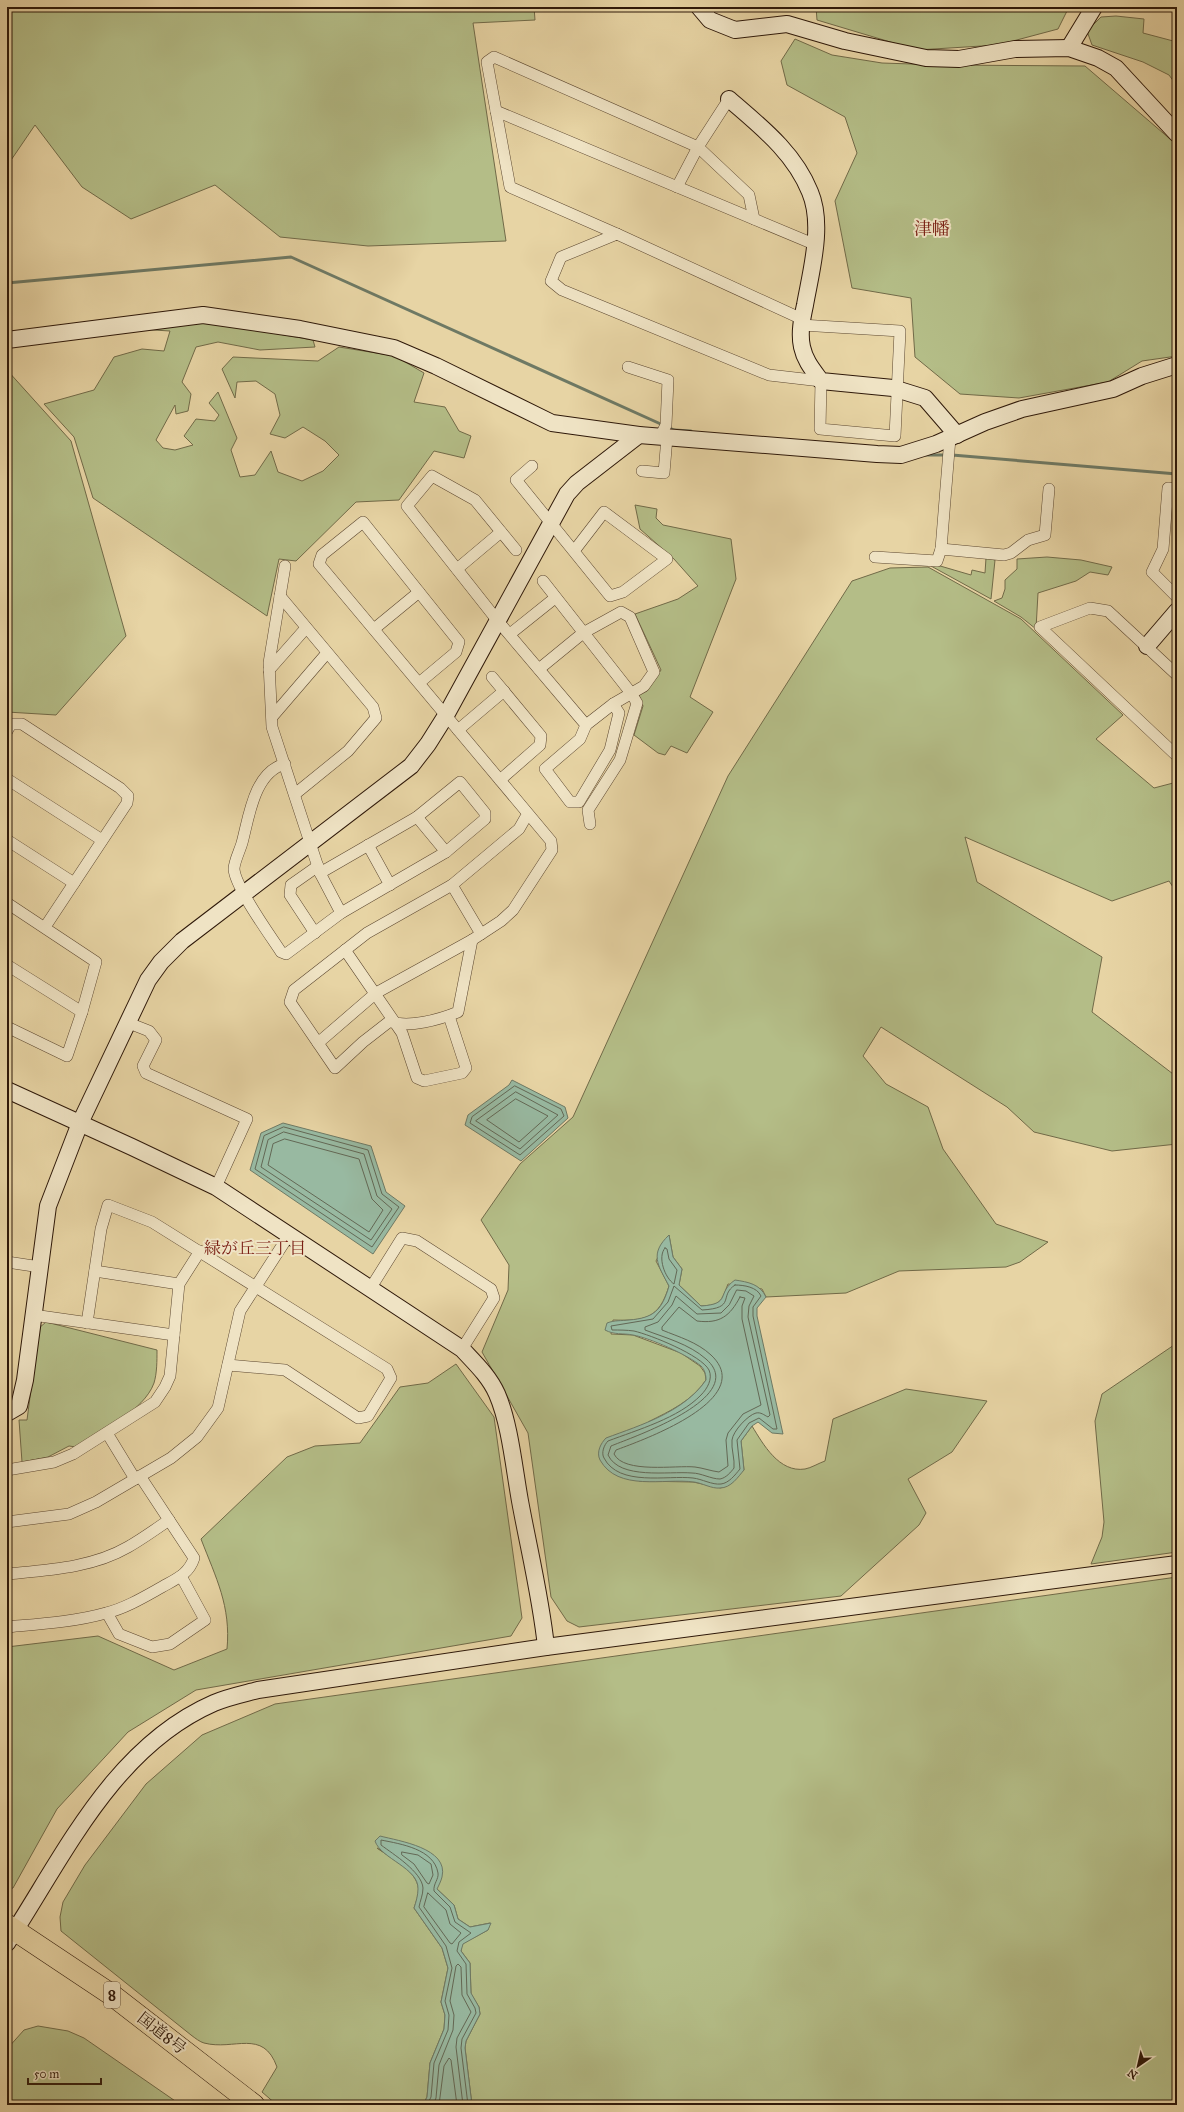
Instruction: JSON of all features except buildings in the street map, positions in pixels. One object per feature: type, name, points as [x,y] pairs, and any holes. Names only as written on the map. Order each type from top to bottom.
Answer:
[{"type":"highway","name":"国道8号","points":[[10,1933],[112,1995],[254,2105]]},
{"type":"highway","name":"8","points":[[212,2072],[244,2105]]},
{"type":"street","points":[[699,7],[710,20],[735,30],[787,24],[845,41],[926,58],[959,59],[1015,49],[1069,48],[1098,58],[1116,68],[1177,134]]},
{"type":"street","points":[[1069,48],[1094,7]]},
{"type":"street","points":[[676,187],[698,147],[729,99],[772,136],[795,163],[811,193],[816,223],[816,245],[801,322],[802,347],[807,363],[821,381],[820,429],[895,436],[896,388],[900,331],[801,322],[617,234],[510,187],[487,62],[494,57],[698,147],[749,195],[754,219]]},
{"type":"street","points":[[496,111],[816,245]]},
{"type":"street","points":[[617,234],[561,258],[551,281],[562,290],[770,375],[896,388],[925,398],[951,446],[941,549],[937,561],[875,556]]},
{"type":"street","points":[[7,340],[203,315],[232,318],[394,348],[436,366],[552,424],[639,435],[664,432],[895,455],[929,446],[951,446],[1022,409],[1113,389],[1142,376],[1177,365]]},
{"type":"street","points":[[628,367],[668,380],[664,432],[664,473],[642,471]]},
{"type":"street","points":[[7,1413],[19,1406],[48,1206],[80,1123],[126,1022],[148,980],[161,962],[182,941],[410,766],[428,744],[445,717],[567,494],[577,483],[639,435]]},
{"type":"street","points":[[532,466],[516,480],[610,596],[623,592],[666,559],[604,512],[574,551]]},
{"type":"street","points":[[516,550],[475,500],[432,476],[407,506],[538,669],[586,725]]},
{"type":"street","points":[[1177,489],[1168,488],[1163,549],[1152,572],[1177,597]]},
{"type":"street","points":[[941,549],[1004,555],[1011,553],[1028,540],[1045,535],[1049,489]]},
{"type":"street","points":[[318,1043],[376,993],[476,937],[501,921],[513,910],[552,850],[551,841],[527,815],[500,780],[458,730],[445,717],[419,683],[319,564],[322,555],[363,522],[459,642],[456,652],[419,683]]},
{"type":"street","points":[[457,569],[501,532]]},
{"type":"street","points":[[285,566],[269,670],[272,727],[319,870],[341,913]]},
{"type":"street","points":[[543,581],[631,693],[637,703],[620,760],[588,810],[590,824]]},
{"type":"street","points":[[374,629],[419,592]]},
{"type":"street","points":[[280,596],[373,707],[376,718],[348,750],[295,794]]},
{"type":"street","points":[[510,634],[555,598]]},
{"type":"street","points":[[1177,675],[1108,611],[1090,608],[1040,627],[1177,756]]},
{"type":"street","points":[[538,669],[583,633],[621,612],[630,617],[654,672],[644,686],[613,704],[586,725],[580,739],[545,769],[570,802],[579,802],[610,750],[619,713],[613,704]]},
{"type":"street","points":[[1147,646],[1177,612]]},
{"type":"street","points":[[269,670],[306,628]]},
{"type":"street","points":[[272,717],[327,653]]},
{"type":"street","points":[[492,677],[541,736],[540,745],[500,780]]},
{"type":"street","points":[[458,730],[504,691]]},
{"type":"street","points":[[7,731],[11,724],[22,724],[120,788],[128,796],[127,803],[45,927]]},
{"type":"street","points":[[285,764],[277,766],[266,776],[254,796],[234,869],[244,894],[281,952],[286,954],[315,933],[341,913],[446,852],[485,820],[485,813],[460,782],[417,817],[368,845],[291,885],[290,895],[315,933]]},
{"type":"street","points":[[7,779],[102,840]]},
{"type":"street","points":[[452,885],[476,937],[458,1012],[449,1016],[410,1024],[396,1024],[390,1021],[363,1042],[335,1068],[290,1002],[294,990],[367,933],[452,885],[519,829],[527,815]]},
{"type":"street","points":[[417,817],[446,852]]},
{"type":"street","points":[[7,840],[74,883]]},
{"type":"street","points":[[368,845],[390,885]]},
{"type":"street","points":[[7,903],[96,962],[82,1012],[67,1056],[7,1026]]},
{"type":"street","points":[[345,950],[376,993],[402,1033],[418,1078],[424,1081],[462,1073],[466,1068],[449,1016]]},
{"type":"street","points":[[7,965],[82,1012]]},
{"type":"street","points":[[126,1022],[149,1030],[156,1040],[143,1066],[146,1073],[247,1119],[216,1187]]},
{"type":"street","points":[[7,1090],[216,1187],[462,1349],[486,1375],[497,1394],[508,1434],[530,1557],[542,1606],[546,1647]]},
{"type":"street","points":[[87,1323],[101,1229],[108,1205],[152,1222],[200,1251],[387,1370],[391,1378],[368,1416],[358,1418],[285,1370],[228,1365]]},
{"type":"street","points":[[7,1522],[69,1514],[96,1502],[171,1458],[197,1437],[218,1408],[240,1311],[289,1236]]},
{"type":"street","points":[[370,1289],[402,1238],[417,1241],[485,1285],[491,1289],[494,1298],[462,1349]]},
{"type":"street","points":[[7,1470],[54,1462],[73,1454],[155,1402],[166,1387],[170,1376],[178,1284],[200,1251]]},
{"type":"street","points":[[7,1262],[40,1267]]},
{"type":"street","points":[[95,1271],[178,1284]]},
{"type":"street","points":[[33,1315],[174,1335]]},
{"type":"street","points":[[7,1627],[57,1623],[107,1613],[138,1600],[191,1569],[194,1558],[169,1520],[106,1433]]},
{"type":"street","points":[[7,1574],[63,1568],[98,1560],[127,1548],[169,1520]]},
{"type":"street","points":[[10,1933],[81,1826],[121,1773],[150,1743],[213,1704],[258,1690],[546,1647],[1177,1564]]},
{"type":"street","points":[[107,1613],[119,1634],[152,1647],[170,1644],[205,1620],[181,1576]]},
{"type":"shaded area","points":[[7,7],[534,7],[535,20],[473,23],[506,241],[368,246],[280,237],[215,185],[131,219],[82,187],[35,125],[7,166]]},
{"type":"shaded area","points":[[816,7],[1069,7],[1058,29],[998,45],[917,50],[817,20]]},
{"type":"shaded area","points":[[1116,16],[1144,19],[1143,33],[1177,42],[1177,86],[1169,75],[1143,62],[1092,45],[1087,31],[1101,17]]},
{"type":"shaded area","points":[[795,39],[832,55],[882,63],[1085,66],[1177,145],[1177,356],[1142,361],[1108,382],[1019,398],[960,394],[915,357],[911,298],[852,288],[835,201],[857,153],[845,117],[787,85],[781,61]]},
{"type":"shaded area","points":[[204,321],[313,340],[315,347],[260,350],[218,342],[196,347],[182,382],[191,394],[188,411],[176,414],[175,405],[156,440],[163,448],[175,450],[193,445],[184,436],[196,419],[215,421],[219,415],[209,403],[218,392],[237,438],[231,450],[240,477],[255,475],[271,451],[278,472],[302,481],[323,471],[339,455],[325,441],[303,427],[285,438],[270,434],[280,415],[275,394],[256,381],[237,382],[235,398],[222,369],[233,357],[318,361],[339,347],[395,356],[424,373],[414,402],[445,407],[459,431],[471,436],[464,458],[434,451],[399,500],[356,502],[296,561],[279,559],[267,616],[93,498],[74,437],[44,404],[94,390],[114,357],[142,349],[164,351],[170,331],[138,329]]},
{"type":"shaded area","points":[[7,370],[71,441],[126,636],[56,715],[7,712]]},
{"type":"shaded area","points":[[635,505],[657,509],[656,518],[663,525],[731,539],[736,579],[690,697],[713,712],[687,753],[671,746],[665,755],[658,753],[634,735],[643,706],[639,695],[647,691],[661,670],[635,614],[678,599],[698,586],[674,559],[640,529]]},
{"type":"shaded area","points":[[1047,557],[1081,560],[1112,567],[1108,575],[1090,572],[1076,581],[1038,593],[1036,629],[1021,617],[994,601],[1002,598],[1005,589],[1005,580],[1017,569],[1017,559]]},
{"type":"shaded area","points":[[986,558],[995,560],[991,599],[931,566],[930,563],[971,575],[972,570],[985,573]]},
{"type":"shaded area","points":[[928,567],[1021,619],[1123,715],[1096,739],[1154,788],[1177,782],[1177,831],[1173,834],[1177,837],[1177,893],[1169,881],[1112,901],[965,837],[977,882],[1102,957],[1092,1012],[1177,1077],[1177,1144],[1112,1151],[1034,1132],[1007,1107],[881,1027],[863,1056],[886,1084],[928,1107],[943,1149],[996,1224],[1048,1242],[1020,1262],[1006,1267],[899,1271],[846,1293],[766,1297],[762,1289],[728,1284],[722,1299],[713,1305],[701,1306],[679,1285],[682,1269],[673,1257],[669,1235],[656,1261],[669,1286],[661,1305],[649,1316],[634,1320],[613,1320],[611,1334],[633,1335],[681,1353],[700,1366],[705,1373],[706,1380],[687,1400],[648,1422],[639,1481],[693,1482],[721,1488],[744,1470],[741,1441],[752,1426],[767,1449],[780,1462],[796,1469],[810,1468],[825,1461],[833,1419],[906,1389],[987,1401],[952,1452],[908,1479],[926,1513],[919,1525],[841,1596],[579,1627],[567,1621],[551,1597],[528,1433],[482,1352],[508,1290],[509,1265],[481,1220],[520,1164],[573,1117],[728,776],[852,581],[890,568]]},
{"type":"shaded area","points":[[46,1322],[157,1350],[156,1375],[149,1393],[141,1403],[109,1428],[76,1447],[69,1446],[48,1457],[22,1462],[19,1420],[27,1420],[39,1328]]},
{"type":"shaded area","points":[[1177,1343],[1177,1552],[1091,1564],[1102,1537],[1104,1522],[1095,1421],[1102,1394]]},
{"type":"shaded area","points":[[456,1364],[494,1417],[522,1618],[511,1636],[196,1690],[128,1732],[57,1809],[13,1888],[7,1890],[7,1647],[98,1636],[174,1670],[227,1649],[227,1619],[221,1592],[201,1539],[287,1457],[315,1446],[360,1443],[400,1387],[428,1383]]},
{"type":"shaded area","points":[[1177,1577],[1177,2105],[472,2105],[465,2048],[466,2041],[480,2014],[479,2007],[471,1994],[470,1963],[461,1951],[462,1944],[488,1930],[490,1923],[470,1927],[458,1919],[454,1905],[437,1889],[403,1866],[412,1874],[418,1886],[418,1894],[414,1908],[442,1948],[448,1968],[441,2002],[445,2015],[444,2029],[430,2063],[427,2097],[423,2105],[277,2105],[262,2092],[277,2067],[271,2055],[264,2048],[256,2044],[246,2043],[215,2045],[199,2041],[61,1931],[60,1917],[63,1902],[85,1865],[146,1784],[202,1735],[275,1704]]},
{"type":"shaded area","points":[[38,2026],[68,2031],[84,2038],[181,2105],[7,2105],[7,2049],[24,2030]]},
{"type":"water","points":[[512,1080],[565,1107],[568,1118],[521,1161],[465,1125],[468,1115],[509,1085]]},
{"type":"water","points":[[283,1123],[371,1146],[386,1192],[405,1206],[373,1254],[250,1170],[261,1133]]},
{"type":"water","points":[[669,1235],[673,1257],[682,1269],[679,1285],[701,1306],[717,1303],[729,1285],[735,1280],[757,1286],[766,1297],[757,1308],[757,1316],[783,1434],[772,1433],[758,1422],[752,1426],[741,1441],[744,1470],[734,1482],[724,1488],[714,1488],[694,1482],[642,1482],[630,1480],[618,1476],[608,1470],[599,1457],[602,1442],[606,1438],[647,1422],[674,1409],[686,1401],[706,1380],[705,1373],[701,1366],[678,1352],[659,1343],[640,1337],[629,1334],[612,1333],[605,1330],[607,1323],[645,1317],[651,1315],[660,1307],[669,1286],[659,1266],[657,1254],[659,1248]]},
{"type":"water","points":[[380,1836],[421,1848],[438,1859],[442,1867],[442,1877],[437,1889],[454,1905],[458,1919],[470,1927],[491,1923],[488,1930],[463,1944],[461,1951],[470,1963],[471,1993],[479,2007],[480,2014],[466,2041],[465,2048],[472,2105],[423,2105],[427,2097],[430,2063],[444,2029],[445,2015],[441,2002],[448,1968],[442,1948],[414,1908],[418,1891],[417,1882],[413,1875],[384,1853],[379,1847],[375,1841]]},
{"type":"waterway","points":[[7,283],[291,257],[674,430],[691,431]]},
{"type":"waterway","points":[[926,455],[946,455]]},
{"type":"waterway","points":[[952,455],[1177,474]]},
{"type":"district","name":"津幡","points":[[932,229]]},
{"type":"district","name":"緑が丘三丁目","points":[[255,1248]]}]
